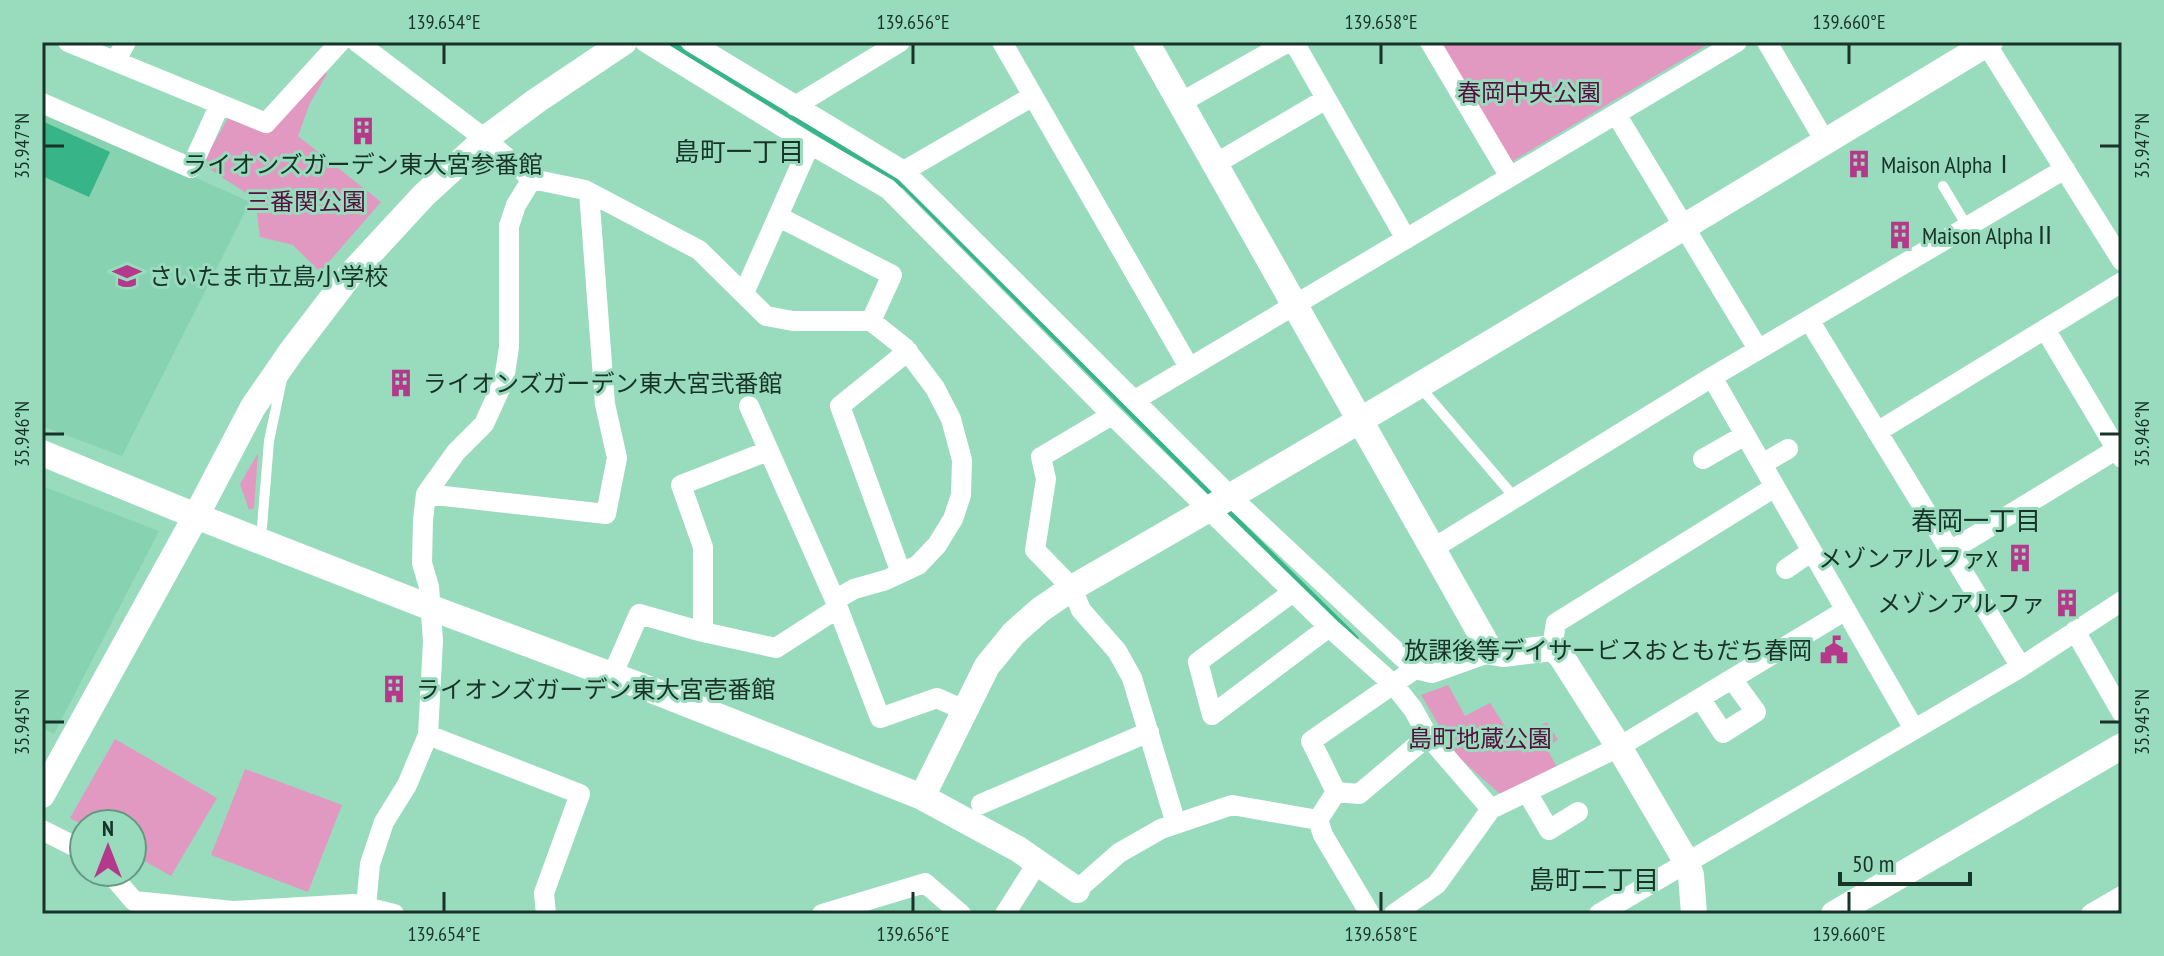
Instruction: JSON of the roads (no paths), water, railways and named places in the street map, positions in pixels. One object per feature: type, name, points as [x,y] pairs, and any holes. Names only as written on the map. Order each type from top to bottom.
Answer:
[{"type":"street","points":[[68,42],[121,51],[220,104],[266,123],[340,42]]},
{"type":"street","points":[[357,42],[485,139],[532,179],[589,192],[699,250],[766,316],[793,321],[871,321],[908,351],[935,388],[951,419],[962,460],[961,495],[953,519],[937,545],[918,565],[886,580],[854,589],[776,648],[639,614],[612,676]]},
{"type":"street","points":[[42,795],[53,750],[196,516],[253,407],[349,276],[424,195],[485,139],[624,42]]},
{"type":"street","points":[[645,42],[888,189],[1112,415],[1415,669],[1432,673],[1491,652],[1503,654],[1552,648],[1561,656],[1619,747],[1686,861],[1691,875],[1694,914]]},
{"type":"street","points":[[691,42],[904,171],[1135,400],[1293,592],[1394,685],[1413,709],[1428,736],[1491,809]]},
{"type":"street","points":[[795,106],[900,42]]},
{"type":"street","points":[[1002,42],[1189,367]]},
{"type":"street","points":[[1146,42],[1491,652]]},
{"type":"street","points":[[1180,103],[1288,42]]},
{"type":"street","points":[[1294,42],[1406,239]]},
{"type":"street","points":[[1430,42],[1510,177]]},
{"type":"street","points":[[1135,400],[1737,42]]},
{"type":"street","points":[[1767,42],[1826,143]]},
{"type":"street","points":[[922,797],[987,666],[1014,633],[1040,610],[1072,588],[1361,421],[1826,143],[1987,43],[2122,261]]},
{"type":"street","points":[[904,171],[1033,96]]},
{"type":"street","points":[[1215,164],[1326,99]]},
{"type":"street","points":[[42,103],[191,168],[220,104]]},
{"type":"street","points":[[1616,114],[1758,349]]},
{"type":"street","points":[[744,293],[810,144]]},
{"type":"street","points":[[1432,549],[1758,349],[2065,169]]},
{"type":"street","points":[[366,906],[370,864],[384,822],[407,785],[428,735],[433,641],[429,587],[422,563],[426,494],[456,452],[484,424],[504,380],[509,347],[509,226],[516,205],[532,179]]},
{"type":"street","points":[[426,494],[606,514],[617,458],[605,404],[589,192]]},
{"type":"street","points":[[779,217],[892,275],[871,321]]},
{"type":"street","points":[[1877,432],[2122,282]]},
{"type":"street","points":[[1809,320],[2021,667]]},
{"type":"street","points":[[1950,551],[2120,454],[2045,329]]},
{"type":"street","points":[[901,573],[840,406],[908,351]]},
{"type":"street","points":[[1712,377],[1914,729]]},
{"type":"street","points":[[749,406],[836,604],[880,718],[937,698],[964,710]]},
{"type":"street","points":[[1112,415],[1041,457],[1046,479],[1035,550],[1072,588],[1081,610],[1117,651],[1132,678],[1176,824]]},
{"type":"street","points":[[1703,459],[1745,435]]},
{"type":"street","points":[[1762,464],[1788,449]]},
{"type":"street","points":[[703,632],[703,547],[681,485],[768,451]]},
{"type":"street","points":[[42,453],[196,516],[704,710],[922,797],[974,823],[1077,890],[1119,853],[1161,829],[1232,805],[1318,820]]},
{"type":"street","points":[[1552,648],[1556,623],[1775,487]]},
{"type":"street","points":[[1786,569],[1812,551]]},
{"type":"street","points":[[1293,592],[1198,662],[1212,715],[1329,627]]},
{"type":"street","points":[[1599,914],[2021,667],[2122,601]]},
{"type":"street","points":[[1394,914],[1437,884],[1491,809],[1619,747],[1846,610]]},
{"type":"street","points":[[2075,631],[2122,713]]},
{"type":"street","points":[[1336,792],[1311,741],[1415,669]]},
{"type":"street","points":[[1700,698],[1723,733],[1756,712],[1732,679]]},
{"type":"street","points":[[981,804],[1149,732]]},
{"type":"street","points":[[428,735],[580,794],[544,893],[546,914]]},
{"type":"street","points":[[1336,792],[1359,794],[1428,736]]},
{"type":"street","points":[[1834,914],[2122,746]]},
{"type":"street","points":[[1318,820],[1336,792]]},
{"type":"street","points":[[1527,792],[1549,830],[1578,812]]},
{"type":"street","points":[[1318,820],[1323,835],[1370,914]]},
{"type":"street","points":[[42,830],[68,843]]},
{"type":"street","points":[[1005,914],[1038,862]]},
{"type":"street","points":[[822,914],[925,883],[961,914]]},
{"type":"street","points":[[120,888],[134,908],[274,911],[320,910],[353,904],[394,914]]},
{"type":"street","points":[[2091,914],[2122,896]]},
{"type":"lane","points":[[1943,186],[1967,226]]},
{"type":"lane","points":[[262,527],[269,441],[287,357]]},
{"type":"lane","points":[[1420,386],[1515,498]]},
{"type":"waterway","points":[[669,42],[904,186],[1214,497]]},
{"type":"waterway","points":[[1227,510],[1356,638]]},
{"type":"place","name":"ライオンズガーデン東大宮参番館","points":[[363,131]]},
{"type":"place","name":"Maison AlphaⅠ","points":[[1859,164]]},
{"type":"place","name":"Maison AlphaⅡ","points":[[1900,235]]},
{"type":"place","name":"さいたま市立島小学校","points":[[127,276]]},
{"type":"place","name":"ライオンズガーデン東大宮弐番館","points":[[401,383]]},
{"type":"place","name":"メゾンアルファX","points":[[2020,558]]},
{"type":"place","name":"メゾンアルファ","points":[[2067,603]]},
{"type":"place","name":"放課後等デイサービスおともだち春岡","points":[[1834,650]]},
{"type":"place","name":"ライオンズガーデン東大宮壱番館","points":[[394,689]]},
{"type":"district","name":"島町一丁目","points":[[739,151]]},
{"type":"district","name":"春岡一丁目","points":[[1976,520]]},
{"type":"district","name":"島町二丁目","points":[[1594,879]]},
{"type":"park label","name":"春岡中央公園","points":[[1529,92]]},
{"type":"park label","name":"三番関公園","points":[[306,201]]},
{"type":"park label","name":"島町地蔵公園","points":[[1480,738]]}]
